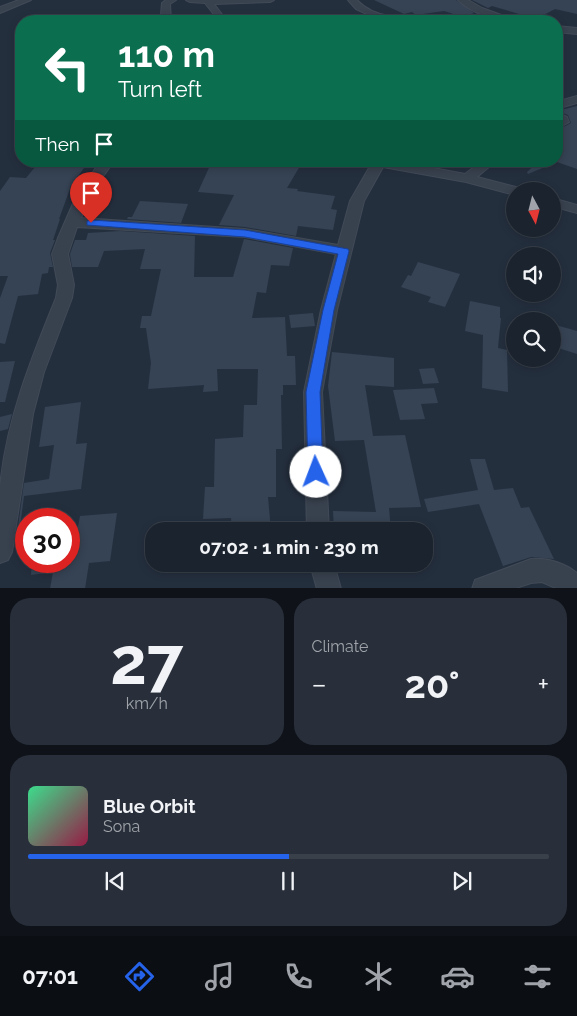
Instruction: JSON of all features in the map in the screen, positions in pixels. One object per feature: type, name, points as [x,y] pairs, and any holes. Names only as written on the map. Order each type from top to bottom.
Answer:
[{"type":"street","points":[[0,10],[27,0]]},
{"type":"street","points":[[165,15],[166,3],[172,0]]},
{"type":"street","points":[[190,0],[208,2],[270,0]]},
{"type":"street","points":[[352,0],[366,11],[377,15]]},
{"type":"street","points":[[462,0],[479,10],[495,15]]},
{"type":"street","points":[[208,2],[218,15]]},
{"type":"street","points":[[563,30],[577,31]]},
{"type":"street","points":[[563,104],[577,99]]},
{"type":"street","points":[[0,552],[23,414],[35,372],[64,298],[66,285],[60,254],[72,222],[92,180],[103,167]]},
{"type":"street","points":[[318,522],[313,392],[329,310],[357,201],[376,167]]},
{"type":"street","points":[[406,167],[467,178],[506,189]]},
{"type":"street","points":[[467,178],[482,167]]},
{"type":"street","points":[[561,205],[577,209]]},
{"type":"street","points":[[72,222],[245,234],[344,251]]},
{"type":"street","points":[[484,588],[525,572],[546,569],[577,588]]},
{"type":"street","points":[[324,572],[329,588]]},
{"type":"building","points":[[374,0],[456,0],[474,13],[457,15],[444,11],[416,15],[412,12],[404,14]]},
{"type":"building","points":[[472,0],[577,0],[577,14],[555,9],[544,15],[522,15],[492,6],[488,8]]},
{"type":"building","points":[[577,106],[577,169],[563,164],[563,127],[571,123],[568,115],[563,113],[563,110]]},
{"type":"building","points":[[35,167],[85,167],[71,186],[59,219],[53,240],[55,240],[50,253],[53,267],[49,267],[48,273],[42,274],[38,294],[18,296],[5,344],[0,343],[0,298],[8,276],[0,276],[0,191],[10,177],[26,178]]},
{"type":"building","points":[[209,167],[299,167],[287,188],[335,196],[331,209],[337,210],[333,230],[298,226],[296,236],[245,227],[219,225],[234,195],[198,192]]},
{"type":"building","points":[[532,167],[545,167],[528,174],[527,172]]},
{"type":"building","points":[[140,201],[188,204],[181,223],[127,219],[132,217]]},
{"type":"building","points":[[120,231],[195,236],[194,277],[233,277],[244,239],[293,248],[289,266],[271,265],[266,293],[257,292],[252,318],[285,317],[287,356],[295,356],[296,385],[283,385],[283,395],[281,395],[282,449],[276,449],[276,497],[268,497],[270,522],[231,522],[231,518],[203,519],[205,487],[214,487],[215,439],[243,437],[244,405],[257,405],[258,369],[217,369],[218,391],[203,392],[204,385],[148,389],[151,363],[146,328],[140,328],[142,316],[151,316],[161,269],[140,269],[145,249],[104,251],[98,267],[72,267],[70,254],[75,240],[86,240],[88,233]]},
{"type":"building","points":[[418,262],[460,274],[445,307],[428,302],[431,297],[401,287],[408,275],[411,276]]},
{"type":"building","points":[[470,301],[500,307],[501,318],[498,348],[506,350],[508,392],[482,388],[483,335],[465,331]]},
{"type":"building","points":[[313,313],[315,326],[291,328],[289,315]]},
{"type":"building","points":[[561,327],[577,331],[577,354],[561,349]]},
{"type":"building","points":[[332,352],[394,358],[394,387],[365,385],[373,436],[405,435],[421,507],[389,508],[390,522],[334,522],[333,511],[376,512],[364,440],[335,441],[328,386]]},
{"type":"building","points":[[15,361],[5,402],[0,402],[0,362]]},
{"type":"building","points":[[434,368],[439,383],[423,384],[419,369]]},
{"type":"building","points":[[434,388],[438,403],[421,404],[425,419],[400,420],[393,390]]},
{"type":"building","points":[[81,402],[76,444],[87,443],[81,489],[24,496],[22,508],[21,508],[24,483],[49,479],[54,445],[39,447],[45,407]]},
{"type":"building","points":[[12,414],[8,429],[0,431],[0,417]]},
{"type":"building","points":[[470,459],[485,459],[494,490],[513,488],[521,508],[529,507],[554,559],[531,557],[503,566],[479,504],[428,512],[424,499],[478,490]]},
{"type":"building","points":[[117,513],[110,561],[89,563],[85,588],[50,588],[53,573],[80,573],[80,516]]},
{"type":"route","points":[[91,223],[265,236],[344,251],[329,310],[313,392],[316,472]]}]
